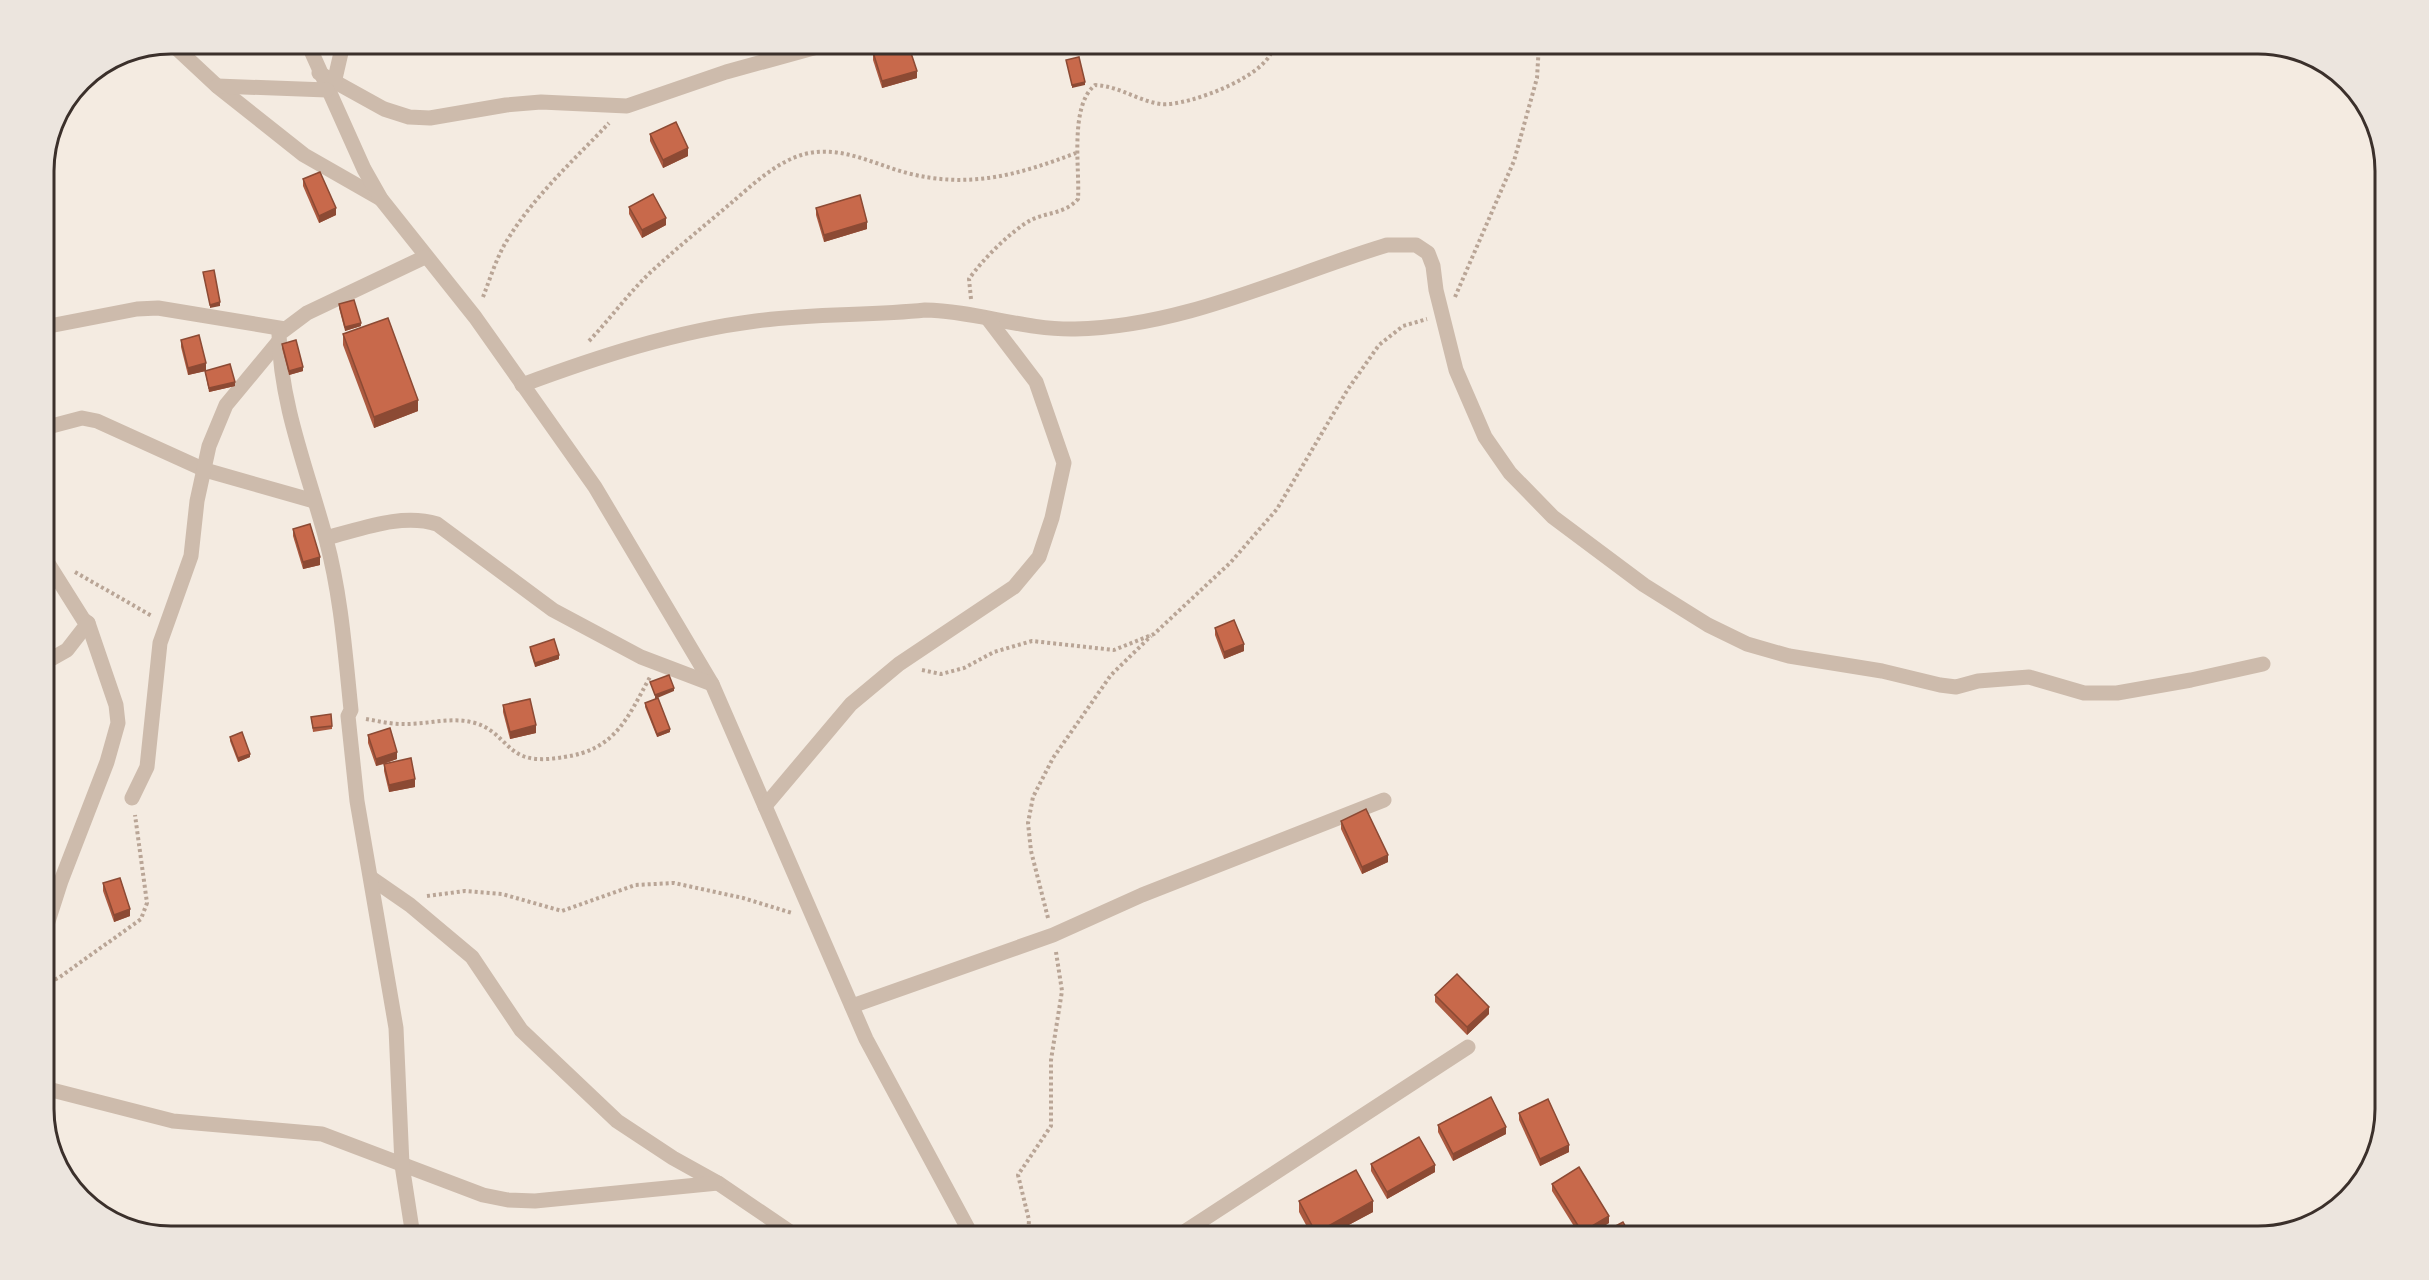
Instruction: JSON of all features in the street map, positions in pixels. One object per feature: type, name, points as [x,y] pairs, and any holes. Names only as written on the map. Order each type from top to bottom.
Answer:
[{"type":"street","points":[[183,54],[217,86],[304,155],[381,199]]},
{"type":"street","points":[[312,54],[319,73],[331,86],[381,199],[475,317],[595,486],[712,684],[866,1039],[967,1226]]},
{"type":"street","points":[[331,86],[340,54]]},
{"type":"street","points":[[217,86],[331,86],[409,117],[448,117],[506,105],[541,102],[627,106],[726,72],[792,54]]},
{"type":"street","points":[[522,385],[562,370],[668,339],[758,320],[947,310],[1029,327],[1075,329],[1146,323],[1388,244],[1416,245],[1428,253],[1433,266],[1456,370],[1473,415],[1485,438],[1510,473],[1553,517],[1635,578],[1708,625],[1747,644],[1789,656],[1882,671],[1956,687],[1978,681],[2029,677],[2084,693],[2118,693],[2191,680],[2263,663]]},
{"type":"street","points":[[132,798],[147,767],[155,678],[165,624],[191,556],[197,501],[209,446],[226,405],[282,335],[307,313],[425,257]]},
{"type":"street","points":[[54,325],[137,309],[158,308],[282,335]]},
{"type":"street","points":[[765,806],[851,704],[899,664],[1014,587],[1039,557],[1052,518],[1064,463],[1036,382],[982,318]]},
{"type":"street","points":[[282,335],[285,382],[340,599],[351,710],[348,716],[357,801],[396,1028],[402,1165],[411,1226]]},
{"type":"street","points":[[54,425],[82,418],[98,421],[205,470],[314,501]]},
{"type":"street","points":[[326,538],[398,520],[424,520],[437,524],[553,610],[612,643],[712,684]]},
{"type":"street","points":[[54,574],[82,619],[88,623],[116,705],[118,723],[107,762],[54,903]]},
{"type":"street","points":[[54,657],[67,650],[88,623]]},
{"type":"street","points":[[852,1006],[1053,935],[1162,886],[1384,800]]},
{"type":"street","points":[[371,878],[411,904],[472,957],[521,1030],[617,1121],[672,1158],[718,1183],[781,1226]]},
{"type":"street","points":[[1193,1226],[1468,1047]]},
{"type":"street","points":[[54,1091],[173,1121],[322,1134],[483,1195],[508,1200],[535,1201],[718,1183]]},
{"type":"path","points":[[982,318],[970,295],[969,279],[1015,231],[1033,219],[1071,207],[1078,199],[1076,153],[1088,90],[1095,84],[1112,85],[1149,102],[1164,104],[1188,101],[1214,92],[1260,67],[1270,58],[1271,54]]},
{"type":"path","points":[[1029,1226],[1018,1175],[1051,1126],[1051,1060],[1062,991],[1053,935],[1030,851],[1028,823],[1033,797],[1053,758],[1111,675],[1232,562],[1277,509],[1342,399],[1379,345],[1403,326],[1442,315],[1466,276],[1514,161],[1537,78],[1538,54]]},
{"type":"path","points":[[475,317],[506,242],[536,202],[627,106]]},
{"type":"path","points":[[584,347],[652,271],[753,184],[783,164],[805,154],[845,152],[907,173],[941,179],[989,179],[1023,173],[1076,153]]},
{"type":"path","points":[[54,562],[113,592],[165,624]]},
{"type":"path","points":[[899,664],[941,675],[964,668],[994,652],[1032,641],[1114,650],[1154,634]]},
{"type":"path","points":[[348,716],[404,724],[451,720],[472,722],[495,732],[523,756],[548,760],[578,755],[599,748],[621,725],[657,663]]},
{"type":"path","points":[[54,980],[141,919],[147,903],[132,798]]},
{"type":"path","points":[[411,904],[432,894],[465,891],[502,894],[562,911],[635,885],[674,883],[733,895],[815,921]]},
{"type":"building","points":[[874,54],[911,54],[917,71],[882,81]]},
{"type":"building","points":[[1079,57],[1085,82],[1072,85],[1066,60]]},
{"type":"building","points":[[676,122],[688,148],[663,160],[650,134]]},
{"type":"building","points":[[320,172],[336,208],[319,216],[303,179]]},
{"type":"building","points":[[653,194],[666,218],[642,230],[629,207]]},
{"type":"building","points":[[860,195],[867,222],[824,235],[816,208]]},
{"type":"building","points":[[214,270],[220,302],[210,305],[203,272]]},
{"type":"building","points":[[354,300],[361,323],[345,327],[339,304]]},
{"type":"building","points":[[388,318],[418,400],[374,417],[343,334]]},
{"type":"building","points":[[199,335],[206,363],[188,368],[181,340]]},
{"type":"building","points":[[296,340],[303,367],[289,371],[282,344]]},
{"type":"building","points":[[230,364],[235,382],[209,388],[205,371]]},
{"type":"building","points":[[310,524],[320,557],[303,562],[293,529]]},
{"type":"building","points":[[1234,620],[1244,644],[1224,652],[1215,628]]},
{"type":"building","points":[[554,639],[559,655],[535,663],[530,647]]},
{"type":"building","points":[[669,675],[674,688],[655,695],[650,682]]},
{"type":"building","points":[[658,698],[670,729],[657,734],[645,703]]},
{"type":"building","points":[[530,699],[536,725],[510,732],[503,705]]},
{"type":"building","points":[[331,714],[332,726],[313,728],[311,717]]},
{"type":"building","points":[[390,728],[397,752],[376,759],[368,735]]},
{"type":"building","points":[[242,732],[250,754],[238,758],[230,737]]},
{"type":"building","points":[[411,758],[415,779],[389,785],[384,764]]},
{"type":"building","points":[[1366,809],[1388,855],[1362,867],[1341,821]]},
{"type":"building","points":[[120,878],[130,909],[114,915],[103,883]]},
{"type":"building","points":[[1457,974],[1489,1007],[1467,1027],[1435,995]]},
{"type":"building","points":[[1491,1097],[1506,1127],[1453,1154],[1438,1125]]},
{"type":"building","points":[[1548,1099],[1569,1145],[1540,1159],[1519,1113]]},
{"type":"building","points":[[1419,1137],[1435,1165],[1387,1192],[1371,1164]]},
{"type":"building","points":[[1579,1167],[1609,1216],[1592,1226],[1578,1226],[1552,1184]]},
{"type":"building","points":[[1356,1170],[1373,1201],[1328,1226],[1312,1226],[1299,1201]]}]
